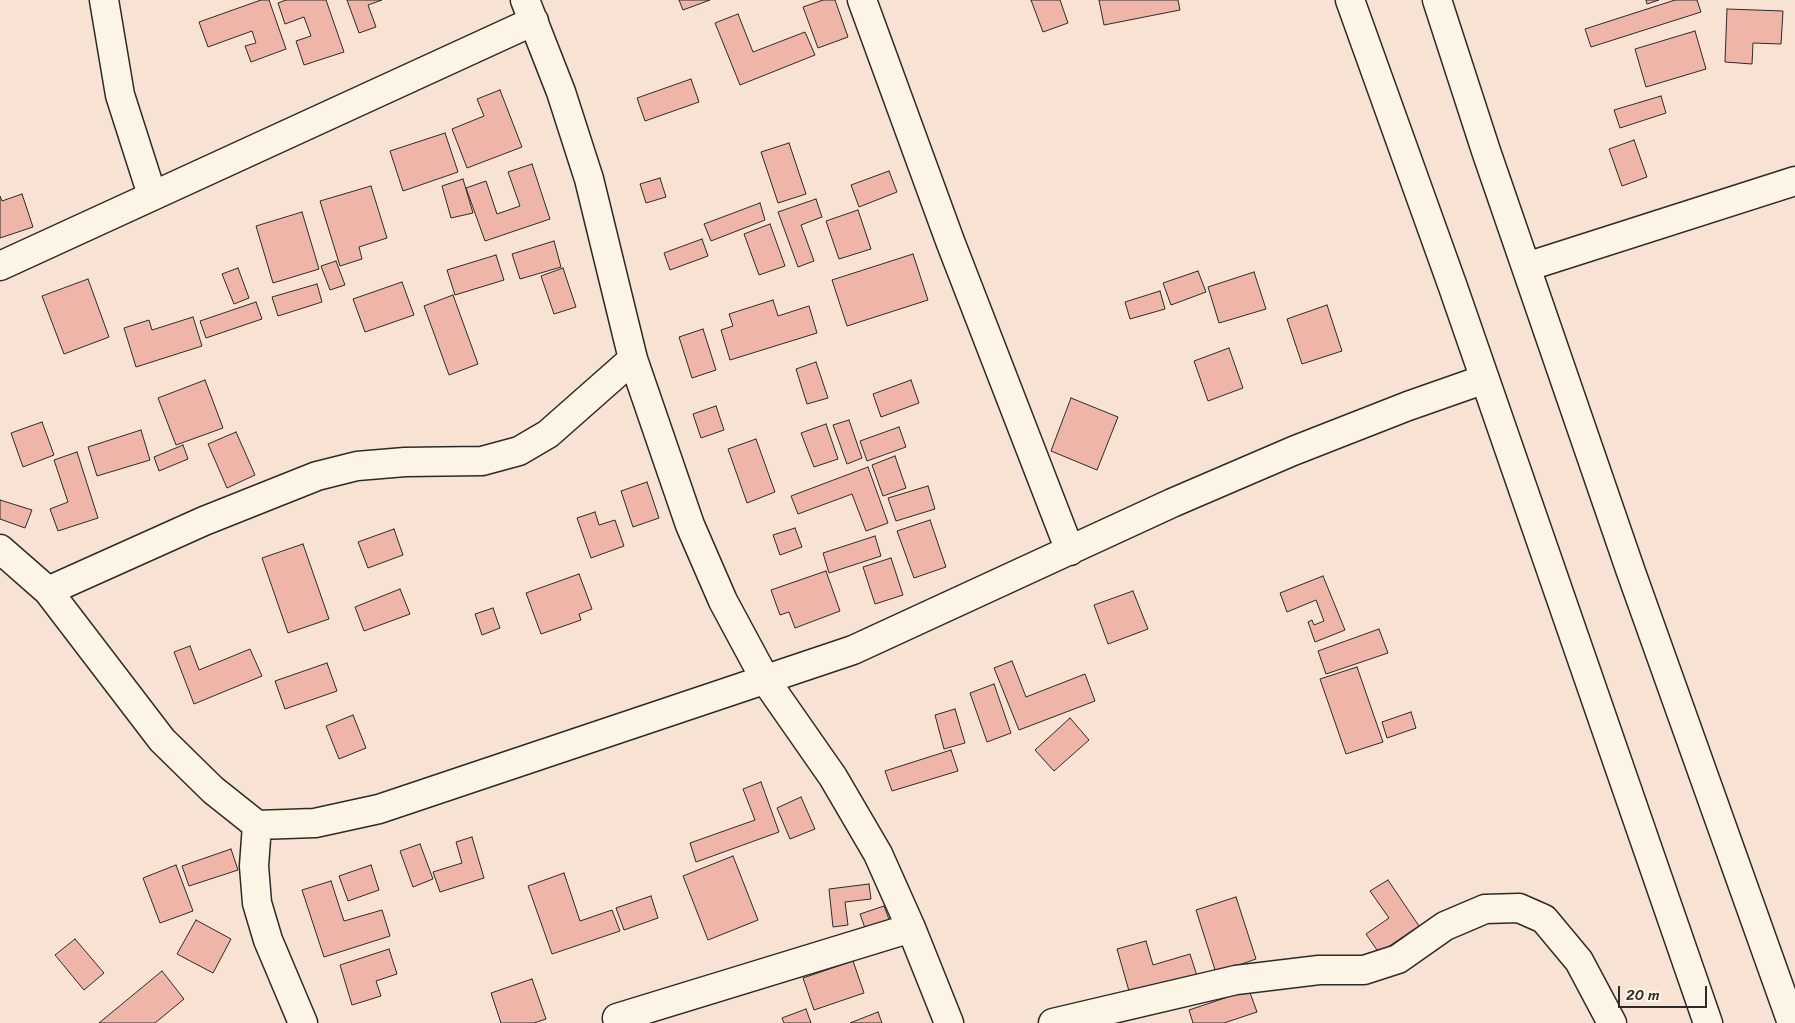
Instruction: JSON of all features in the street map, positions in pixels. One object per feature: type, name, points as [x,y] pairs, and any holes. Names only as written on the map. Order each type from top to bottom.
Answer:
[{"type":"street","points":[[104,0],[120,95],[152,195]]},
{"type":"street","points":[[862,0],[950,241],[1070,551]]},
{"type":"street","points":[[1350,0],[1485,379],[1708,1023]]},
{"type":"street","points":[[1437,0],[1634,581],[1792,1023]]},
{"type":"street","points":[[0,266],[152,195],[530,10],[589,179],[633,359],[690,525],[723,601],[766,681],[838,785],[878,854],[911,928],[949,1023]]},
{"type":"street","points":[[1526,267],[1795,181]]},
{"type":"street","points":[[48,591],[204,521],[317,476],[367,465],[405,462],[482,461],[519,451],[548,434],[633,359]]},
{"type":"street","points":[[0,548],[48,591],[162,740],[213,790],[257,824],[315,823],[379,809],[766,681],[853,650],[1172,504],[1293,451],[1408,406],[1485,379]]},
{"type":"street","points":[[257,824],[254,866],[257,903],[268,940],[303,1023]]},
{"type":"street","points":[[1052,1023],[1236,980],[1319,970],[1364,970],[1398,959],[1445,926],[1485,909],[1519,908],[1544,919],[1579,961],[1612,1023]]},
{"type":"street","points":[[617,1018],[911,928]]},
{"type":"building","points":[[261,0],[269,0],[286,49],[251,62],[245,46],[256,43],[252,31],[208,47],[199,22]]},
{"type":"building","points":[[286,0],[326,0],[344,52],[304,65],[296,41],[311,36],[304,17],[285,24],[278,3]]},
{"type":"building","points":[[347,0],[382,0],[368,5],[376,27],[359,33]]},
{"type":"building","points":[[679,0],[710,0],[683,10]]},
{"type":"building","points":[[823,0],[835,0],[848,37],[818,48],[803,7]]},
{"type":"building","points":[[1031,0],[1060,0],[1068,23],[1043,32]]},
{"type":"building","points":[[1099,0],[1178,0],[1180,10],[1104,25]]},
{"type":"building","points":[[1646,0],[1659,0],[1647,4]]},
{"type":"building","points":[[1675,0],[1697,0],[1701,12],[1591,47],[1585,29]]},
{"type":"building","points":[[1727,9],[1783,11],[1781,44],[1753,43],[1752,64],[1725,62]]},
{"type":"building","points":[[738,14],[753,52],[805,32],[815,55],[740,85],[715,23]]},
{"type":"building","points":[[1695,31],[1706,69],[1646,87],[1635,49]]},
{"type":"building","points":[[691,79],[699,102],[645,121],[637,98]]},
{"type":"building","points":[[500,90],[522,147],[467,168],[452,129],[484,116],[477,99]]},
{"type":"building","points":[[1661,96],[1666,113],[1620,128],[1614,110]]},
{"type":"building","points":[[445,133],[458,172],[403,191],[390,151]]},
{"type":"building","points":[[1634,140],[1647,177],[1622,186],[1609,149]]},
{"type":"building","points":[[789,143],[806,194],[778,203],[761,152]]},
{"type":"building","points":[[532,164],[550,219],[485,241],[466,188],[486,181],[497,214],[520,206],[508,172]]},
{"type":"building","points":[[889,171],[897,192],[859,207],[851,185]]},
{"type":"building","points":[[660,178],[666,197],[646,203],[640,184]]},
{"type":"building","points":[[463,179],[473,213],[451,218],[442,186]]},
{"type":"building","points":[[371,186],[387,238],[359,247],[362,259],[340,266],[320,201]]},
{"type":"building","points":[[22,194],[33,227],[0,238],[0,196],[2,201]]},
{"type":"building","points":[[816,199],[822,217],[801,225],[814,261],[798,267],[778,212]]},
{"type":"building","points":[[760,203],[765,220],[711,241],[704,224]]},
{"type":"building","points":[[858,210],[871,249],[839,259],[826,221]]},
{"type":"building","points":[[302,212],[319,269],[273,283],[256,226]]},
{"type":"building","points":[[770,224],[785,266],[759,275],[744,234]]},
{"type":"building","points":[[702,239],[708,256],[670,270],[664,253]]},
{"type":"building","points":[[554,241],[561,267],[520,279],[512,254]]},
{"type":"building","points":[[913,254],[928,300],[847,326],[832,280]]},
{"type":"building","points":[[496,255],[504,280],[455,295],[447,270]]},
{"type":"building","points":[[336,261],[345,285],[330,290],[321,266]]},
{"type":"building","points":[[238,268],[249,298],[234,304],[222,274]]},
{"type":"building","points":[[563,268],[576,307],[554,314],[541,276]]},
{"type":"building","points":[[1198,271],[1206,292],[1171,305],[1163,283]]},
{"type":"building","points":[[1254,272],[1266,309],[1219,323],[1208,287]]},
{"type":"building","points":[[88,279],[109,337],[64,354],[42,296]]},
{"type":"building","points":[[402,282],[414,315],[365,332],[353,299]]},
{"type":"building","points":[[317,284],[322,302],[278,316],[272,297]]},
{"type":"building","points":[[1160,291],[1165,309],[1130,319],[1125,302]]},
{"type":"building","points":[[453,295],[478,364],[449,375],[424,306]]},
{"type":"building","points":[[773,300],[778,316],[809,306],[817,333],[730,360],[721,330],[733,326],[729,314]]},
{"type":"building","points":[[256,302],[262,319],[206,338],[200,321]]},
{"type":"building","points":[[1327,305],[1342,351],[1302,364],[1287,319]]},
{"type":"building","points":[[193,317],[202,346],[136,367],[124,328],[149,320],[152,330]]},
{"type":"building","points":[[703,329],[716,370],[692,378],[679,337]]},
{"type":"building","points":[[1229,348],[1243,388],[1208,401],[1194,361]]},
{"type":"building","points":[[816,362],[828,398],[807,404],[796,369]]},
{"type":"building","points":[[205,380],[223,428],[176,445],[158,398]]},
{"type":"building","points":[[911,380],[919,403],[881,417],[873,394]]},
{"type":"building","points":[[1071,398],[1118,417],[1097,470],[1051,451]]},
{"type":"building","points":[[716,406],[724,430],[701,438],[693,414]]},
{"type":"building","points":[[849,420],[862,458],[847,464],[833,425]]},
{"type":"building","points":[[42,422],[54,455],[23,467],[11,433]]},
{"type":"building","points":[[826,424],[838,459],[814,467],[801,433]]},
{"type":"building","points":[[899,427],[906,447],[867,461],[860,441]]},
{"type":"building","points":[[141,430],[150,460],[97,476],[88,447]]},
{"type":"building","points":[[236,432],[255,475],[227,488],[208,444]]},
{"type":"building","points":[[756,439],[775,492],[747,503],[728,449]]},
{"type":"building","points":[[183,445],[188,459],[159,471],[154,457]]},
{"type":"building","points":[[77,452],[98,518],[58,531],[50,509],[68,502],[54,460]]},
{"type":"building","points":[[895,456],[906,488],[883,496],[872,465]]},
{"type":"building","points":[[868,467],[888,523],[866,531],[852,494],[798,514],[791,496]]},
{"type":"building","points":[[647,482],[659,518],[633,527],[621,491]]},
{"type":"building","points":[[928,486],[935,509],[896,521],[888,498]]},
{"type":"building","points":[[0,500],[32,510],[25,528],[0,519]]},
{"type":"building","points":[[595,512],[599,525],[615,520],[624,546],[591,558],[577,518]]},
{"type":"building","points":[[930,520],[946,567],[914,578],[897,531]]},
{"type":"building","points":[[795,528],[802,547],[780,555],[773,535]]},
{"type":"building","points":[[394,529],[403,555],[368,568],[358,542]]},
{"type":"building","points":[[875,536],[881,556],[829,573],[823,553]]},
{"type":"building","points":[[303,544],[329,619],[288,633],[262,558]]},
{"type":"building","points":[[891,558],[903,595],[875,604],[863,567]]},
{"type":"building","points":[[826,571],[840,611],[795,628],[789,612],[780,615],[771,590]]},
{"type":"building","points":[[579,574],[592,609],[579,614],[581,620],[541,634],[526,593]]},
{"type":"building","points":[[1323,576],[1345,630],[1315,642],[1308,622],[1312,620],[1314,625],[1324,621],[1316,600],[1287,612],[1280,593]]},
{"type":"building","points":[[400,589],[410,614],[364,631],[355,607]]},
{"type":"building","points":[[1133,591],[1148,629],[1108,644],[1094,605]]},
{"type":"building","points":[[493,608],[500,628],[482,635],[475,614]]},
{"type":"building","points":[[1379,629],[1388,653],[1326,674],[1318,651]]},
{"type":"building","points":[[190,646],[199,670],[250,649],[262,676],[194,704],[174,652]]},
{"type":"building","points":[[1012,661],[1026,697],[1085,674],[1095,701],[1019,730],[994,668]]},
{"type":"building","points":[[327,663],[337,691],[285,709],[275,681]]},
{"type":"building","points":[[1357,667],[1383,742],[1346,754],[1320,679]]},
{"type":"building","points":[[994,684],[1011,733],[987,742],[970,693]]},
{"type":"building","points":[[955,709],[965,743],[944,749],[935,715]]},
{"type":"building","points":[[1411,712],[1416,728],[1387,738],[1382,722]]},
{"type":"building","points":[[353,715],[366,748],[339,759],[326,726]]},
{"type":"building","points":[[1070,718],[1089,740],[1054,771],[1035,750]]},
{"type":"building","points":[[951,750],[958,771],[892,791],[885,771]]},
{"type":"building","points":[[761,782],[779,832],[696,862],[690,843],[755,820],[743,789]]},
{"type":"building","points":[[801,797],[815,829],[790,839],[777,808]]},
{"type":"building","points":[[472,837],[484,878],[440,892],[433,872],[462,863],[456,842]]},
{"type":"building","points":[[420,844],[433,879],[413,887],[400,851]]},
{"type":"building","points":[[231,849],[238,870],[189,886],[182,866]]},
{"type":"building","points":[[733,856],[758,920],[708,940],[683,876]]},
{"type":"building","points":[[176,865],[193,911],[160,923],[143,878]]},
{"type":"building","points":[[371,865],[379,890],[348,901],[339,876]]},
{"type":"building","points":[[564,873],[580,921],[612,910],[620,931],[552,954],[528,886]]},
{"type":"building","points":[[1388,880],[1419,926],[1379,953],[1366,934],[1389,918],[1370,891]]},
{"type":"building","points":[[331,881],[344,921],[382,910],[390,936],[324,957],[302,890]]},
{"type":"building","points":[[869,884],[871,899],[845,902],[848,925],[833,927],[829,889]]},
{"type":"building","points":[[651,896],[658,918],[624,930],[616,908]]},
{"type":"building","points":[[1236,897],[1256,959],[1216,973],[1196,910]]},
{"type":"building","points":[[884,906],[890,922],[866,931],[860,914]]},
{"type":"building","points":[[196,920],[231,939],[213,973],[177,954]]},
{"type":"building","points":[[75,939],[104,973],[84,990],[55,955]]},
{"type":"building","points":[[1146,941],[1153,965],[1190,954],[1198,979],[1131,998],[1117,949]]},
{"type":"building","points":[[389,949],[397,974],[376,981],[381,996],[352,1005],[340,965]]},
{"type":"building","points":[[853,961],[864,993],[814,1010],[803,978]]},
{"type":"building","points":[[162,971],[184,999],[155,1023],[99,1023]]},
{"type":"building","points":[[532,979],[546,1019],[534,1023],[501,1023],[491,993]]},
{"type":"building","points":[[1249,990],[1257,1012],[1224,1023],[1193,1023],[1189,1010]]},
{"type":"building","points":[[806,1009],[811,1023],[784,1023],[782,1018]]},
{"type":"building","points":[[878,1012],[882,1023],[850,1023]]}]
